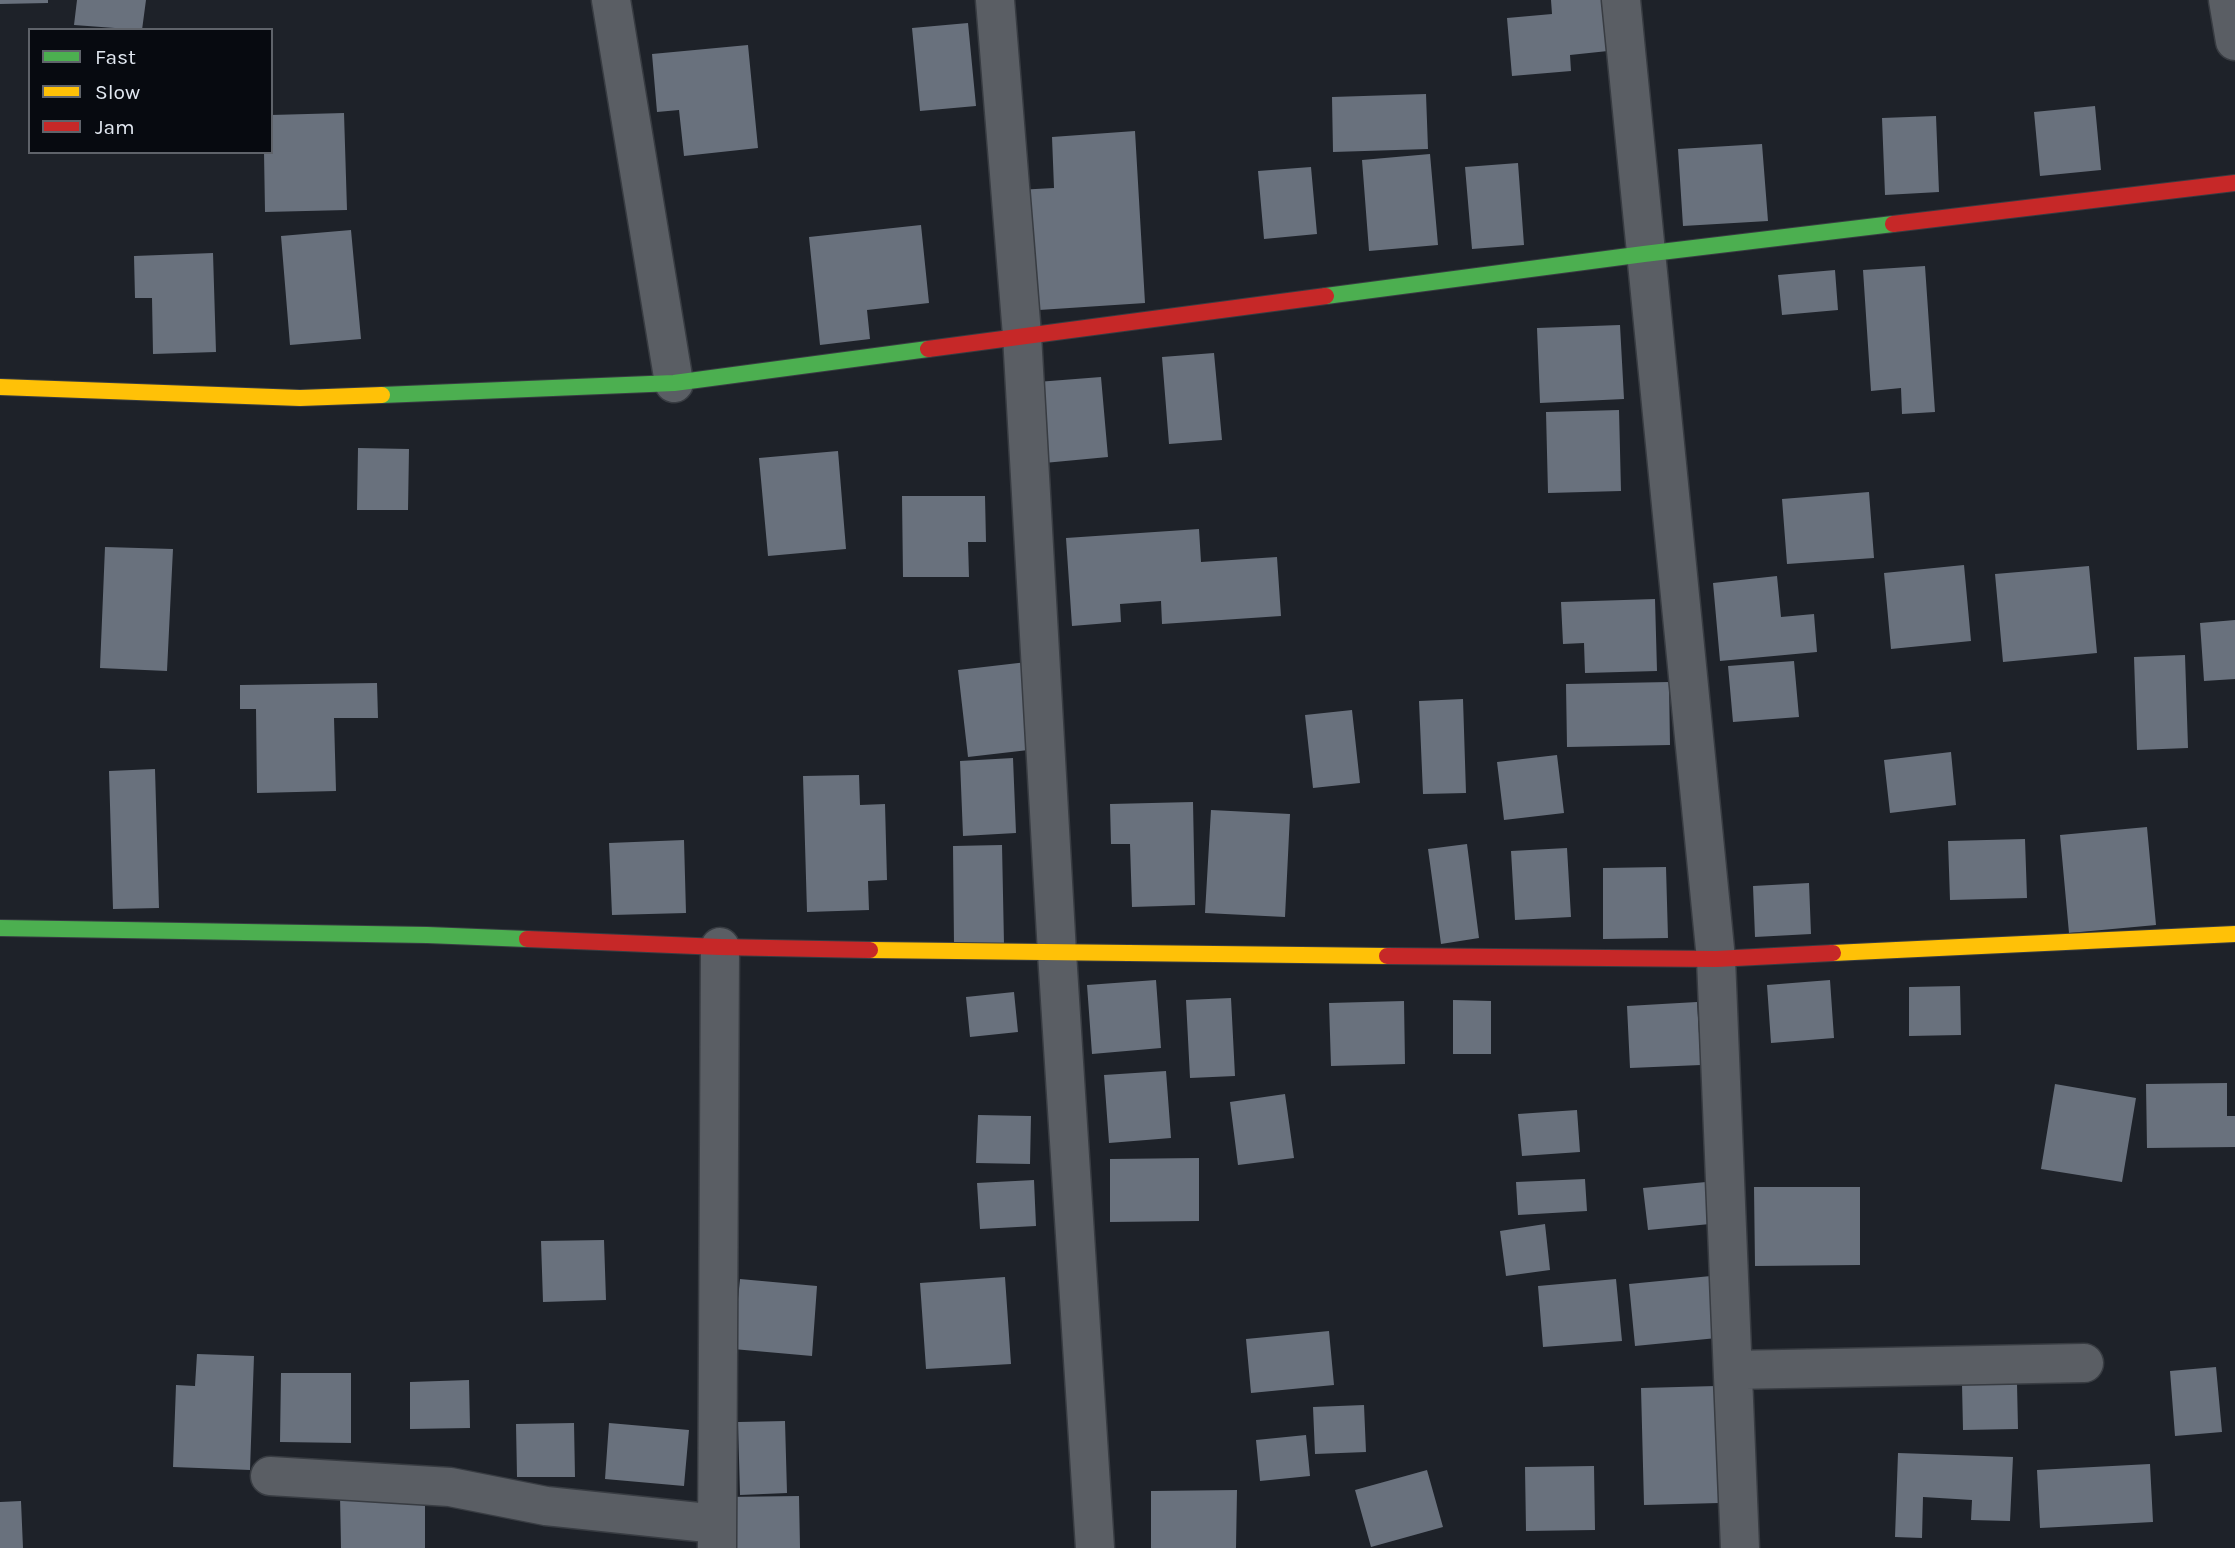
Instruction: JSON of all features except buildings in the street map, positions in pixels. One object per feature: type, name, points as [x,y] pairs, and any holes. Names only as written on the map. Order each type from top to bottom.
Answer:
[{"type":"street","points":[[611,0],[674,383]]},
{"type":"street","points":[[995,0],[1022,335],[1057,953],[1096,1548]]},
{"type":"street","points":[[1621,0],[1644,254],[1716,959],[1740,1548]]},
{"type":"street","points":[[2228,0],[2235,41]]},
{"type":"street","points":[[0,387],[300,398],[674,383],[1644,254],[2235,183]]},
{"type":"street","points":[[0,928],[413,935],[720,947],[1716,959],[2235,934]]},
{"type":"street","points":[[271,1476],[450,1487],[717,1536],[720,947]]},
{"type":"street","points":[[1733,1370],[2084,1363]]},
{"type":"traffic: fast","points":[[1326,296],[1893,224]]},
{"type":"traffic: fast","points":[[382,395],[674,383],[928,349]]},
{"type":"traffic: fast","points":[[0,928],[527,939]]},
{"type":"traffic: slow","points":[[0,387],[300,398],[382,395]]},
{"type":"traffic: slow","points":[[1833,953],[2235,934]]},
{"type":"traffic: slow","points":[[870,950],[1387,956]]},
{"type":"traffic: jam","points":[[1893,224],[2235,183]]},
{"type":"traffic: jam","points":[[928,349],[1326,296]]},
{"type":"traffic: jam","points":[[527,939],[870,950]]},
{"type":"traffic: jam","points":[[1387,956],[1716,959],[1833,953]]}]
